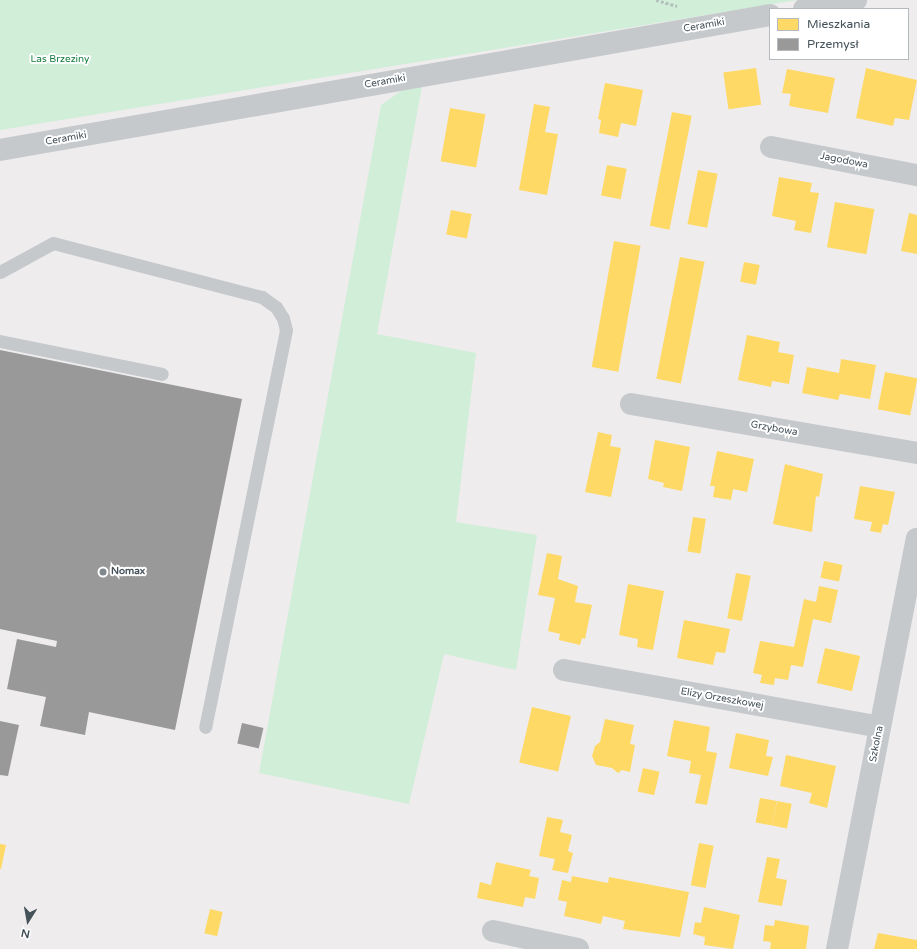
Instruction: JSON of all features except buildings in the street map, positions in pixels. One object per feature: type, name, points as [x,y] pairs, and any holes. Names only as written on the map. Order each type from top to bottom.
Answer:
[{"type":"street","points":[[810,8],[856,0]]},
{"type":"street","name":"Ceramiki","points":[[0,150],[769,15]]},
{"type":"street","name":"Jagodowa","points":[[771,147],[917,176]]},
{"type":"street","name":"Grzybowa","points":[[632,404],[917,453]]},
{"type":"street","name":"Szkolna","points":[[837,949],[917,539]]},
{"type":"street","name":"Elizy Orzeszkowej","points":[[564,670],[880,727]]},
{"type":"street","points":[[493,932],[578,949]]},
{"type":"lane","points":[[0,272],[53,243],[262,298],[276,307],[283,318],[286,330],[205,727]]},
{"type":"lane","points":[[0,341],[162,374]]},
{"type":"green space","name":"Las Brzeziny","points":[[0,0],[798,0],[0,130]]},
{"type":"green space","points":[[424,75],[377,334],[476,353],[456,522],[537,535],[516,670],[444,654],[409,804],[259,773],[381,105]]},
{"type":"place","name":"Nomax","points":[[103,572]]}]
